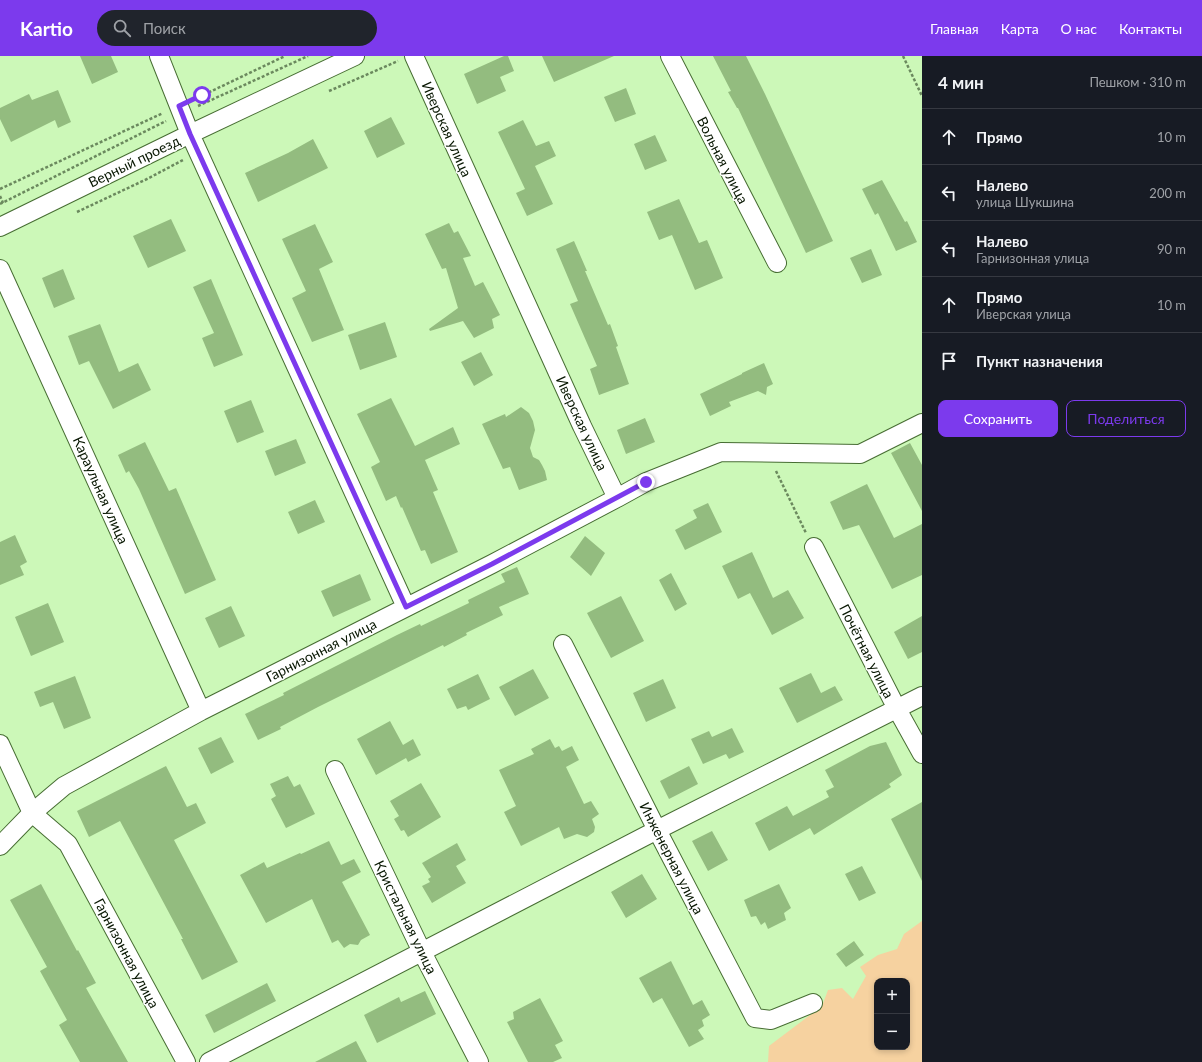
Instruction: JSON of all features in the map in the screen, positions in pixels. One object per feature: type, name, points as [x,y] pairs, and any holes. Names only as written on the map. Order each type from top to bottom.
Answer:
[{"type":"street","points":[[159,56],[190,134],[406,607]]},
{"type":"street","name":"Верный проезд","points":[[0,227],[190,134],[355,56]]},
{"type":"street","name":"Иверская улица","points":[[414,56],[582,426],[617,498]]},
{"type":"street","name":"Вольная улица","points":[[670,56],[777,263]]},
{"type":"street","name":"Караульная улица","points":[[0,269],[201,711]]},
{"type":"street","points":[[617,498],[646,482],[720,452],[860,454],[922,423]]},
{"type":"street","name":"Гарнизонная улица","points":[[0,846],[32,813],[64,786],[201,711],[492,564],[617,498]]},
{"type":"street","name":"Почётная улица","points":[[814,547],[922,754]]},
{"type":"street","name":"Инженерная улица","points":[[563,644],[657,830],[755,1018],[771,1020],[813,1003]]},
{"type":"street","points":[[209,1062],[657,830],[922,696]]},
{"type":"street","points":[[0,744],[32,813]]},
{"type":"street","name":"Кристальная улица","points":[[335,770],[422,952],[479,1062]]},
{"type":"street","name":"Гарнизонная улица","points":[[32,813],[68,844],[186,1062]]},
{"type":"path","points":[[0,204],[285,56]]},
{"type":"path","points":[[0,189],[308,56]]},
{"type":"path","points":[[903,56],[922,96]]},
{"type":"path","points":[[773,466],[814,547]]},
{"type":"shaded area","points":[[922,921],[922,1062],[768,1062],[769,1046],[822,1006],[828,990],[842,988],[853,999],[866,976],[860,967],[878,955],[897,949],[904,934]]},
{"type":"building","points":[[80,56],[111,56],[118,72],[92,84]]},
{"type":"building","points":[[504,56],[508,56],[514,71],[500,77],[506,91],[477,104],[464,74]]},
{"type":"building","points":[[542,56],[614,56],[554,82]]},
{"type":"building","points":[[713,56],[746,56],[833,241],[806,253],[738,108],[728,92],[731,91]]},
{"type":"building","points":[[626,88],[636,114],[615,122],[604,97]]},
{"type":"building","points":[[58,90],[71,122],[58,128],[55,120],[11,142],[0,119],[0,108],[29,94],[32,100]]},
{"type":"building","points":[[391,117],[405,144],[377,158],[364,131]]},
{"type":"building","points":[[523,120],[536,146],[549,141],[556,156],[535,166],[553,204],[527,216],[516,193],[525,189],[498,132]]},
{"type":"building","points":[[655,135],[667,161],[645,170],[634,144]]},
{"type":"building","points":[[313,139],[328,168],[258,202],[245,173],[288,153]]},
{"type":"building","points":[[882,180],[905,222],[907,221],[917,242],[896,251],[878,213],[875,215],[862,189]]},
{"type":"building","points":[[679,199],[699,243],[707,240],[723,278],[695,290],[672,235],[659,240],[647,212]]},
{"type":"building","points":[[171,219],[186,251],[148,268],[133,236]]},
{"type":"building","points":[[449,223],[454,233],[458,231],[471,256],[463,258],[475,286],[483,282],[500,315],[492,319],[494,328],[474,338],[463,321],[430,331],[429,329],[458,308],[446,268],[442,269],[425,234]]},
{"type":"building","points":[[315,224],[333,262],[319,269],[344,330],[312,342],[292,298],[306,291],[282,239]]},
{"type":"building","points":[[574,241],[608,325],[610,324],[618,346],[616,347],[629,384],[599,395],[590,369],[597,366],[570,304],[578,301],[556,249]]},
{"type":"building","points":[[871,249],[882,275],[862,283],[850,258]]},
{"type":"building","points":[[63,269],[75,299],[54,308],[42,278]]},
{"type":"building","points":[[211,279],[243,355],[214,367],[202,338],[214,333],[193,287]]},
{"type":"building","points":[[385,322],[397,357],[360,370],[348,335]]},
{"type":"building","points":[[100,324],[119,372],[138,363],[151,390],[113,409],[89,361],[79,365],[68,336]]},
{"type":"building","points":[[481,352],[493,375],[474,386],[461,362]]},
{"type":"building","points":[[764,363],[773,384],[767,387],[766,395],[758,391],[729,402],[731,406],[710,416],[700,394]]},
{"type":"building","points":[[391,398],[415,446],[453,427],[460,444],[425,460],[438,490],[433,492],[458,552],[431,564],[425,550],[421,551],[396,496],[386,501],[371,467],[380,462],[357,414]]},
{"type":"building","points":[[251,400],[264,432],[237,443],[224,411]]},
{"type":"building","points":[[521,407],[529,413],[533,421],[535,430],[530,448],[533,457],[539,460],[542,465],[547,480],[519,490],[510,467],[503,469],[482,424],[505,414],[506,417]]},
{"type":"building","points":[[645,418],[655,442],[626,454],[617,430]]},
{"type":"building","points":[[296,439],[306,463],[275,476],[265,451]]},
{"type":"building","points":[[145,442],[169,491],[176,488],[216,580],[185,594],[139,489],[129,471],[126,473],[118,455]]},
{"type":"building","points":[[910,443],[922,465],[922,511],[891,453]]},
{"type":"building","points":[[867,484],[894,538],[922,524],[922,575],[892,589],[859,525],[843,530],[830,502]]},
{"type":"building","points":[[315,500],[325,522],[298,534],[288,512]]},
{"type":"building","points":[[708,503],[722,532],[685,550],[675,530],[697,518],[693,510]]},
{"type":"building","points":[[15,535],[27,562],[20,566],[24,575],[0,585],[0,542]]},
{"type":"building","points":[[585,536],[605,553],[591,576],[570,557]]},
{"type":"building","points":[[752,552],[773,598],[788,590],[804,618],[772,635],[750,593],[738,599],[722,566]]},
{"type":"building","points":[[517,567],[529,594],[499,607],[503,615],[466,633],[467,635],[444,647],[443,645],[318,707],[280,727],[281,729],[258,740],[245,714],[397,635],[420,624],[421,626],[469,603],[468,600],[505,582],[501,574]]},
{"type":"building","points":[[671,573],[687,604],[675,611],[659,580]]},
{"type":"building","points":[[360,574],[371,600],[333,617],[321,591]]},
{"type":"building","points":[[621,596],[644,641],[611,658],[587,613]]},
{"type":"building","points":[[48,603],[64,642],[31,656],[15,617]]},
{"type":"building","points":[[231,606],[245,636],[219,648],[205,618]]},
{"type":"building","points":[[922,616],[922,652],[908,659],[894,632]]},
{"type":"building","points":[[533,669],[549,698],[515,716],[499,687]]},
{"type":"building","points":[[811,673],[821,693],[835,686],[843,700],[797,723],[779,688]]},
{"type":"building","points":[[478,674],[490,699],[468,710],[466,706],[457,709],[447,689]]},
{"type":"building","points":[[75,676],[91,718],[64,729],[53,702],[40,707],[34,692]]},
{"type":"building","points":[[663,679],[676,708],[646,722],[633,693]]},
{"type":"building","points":[[390,721],[403,745],[413,739],[421,755],[408,762],[406,758],[376,775],[357,739]]},
{"type":"building","points":[[732,728],[744,752],[729,759],[726,754],[703,764],[691,739],[709,731],[712,737]]},
{"type":"building","points":[[221,737],[234,762],[211,774],[198,748]]},
{"type":"building","points":[[550,739],[555,748],[559,746],[562,751],[572,746],[579,760],[566,767],[584,804],[591,801],[599,814],[592,819],[595,827],[594,832],[587,837],[577,834],[564,839],[559,827],[521,846],[504,812],[516,806],[499,770],[534,754],[531,749]]},
{"type":"building","points":[[886,742],[902,775],[889,784],[891,787],[814,835],[810,828],[769,851],[755,823],[787,806],[793,816],[829,797],[826,791],[834,787],[825,770],[870,746]]},
{"type":"building","points":[[166,766],[187,807],[196,803],[206,823],[174,840],[238,962],[202,980],[181,939],[183,939],[120,821],[89,837],[77,811]]},
{"type":"building","points":[[689,766],[698,784],[669,799],[660,781]]},
{"type":"building","points":[[288,776],[294,787],[300,784],[315,814],[286,828],[271,799],[276,796],[270,784]]},
{"type":"building","points":[[421,783],[441,817],[408,837],[404,830],[401,831],[394,819],[399,816],[390,801]]},
{"type":"building","points":[[922,802],[922,881],[891,819]]},
{"type":"building","points":[[712,831],[728,860],[708,871],[692,841]]},
{"type":"building","points":[[329,841],[341,865],[354,859],[361,872],[342,882],[370,935],[361,940],[358,945],[350,944],[344,948],[338,940],[332,943],[312,899],[266,923],[240,875],[264,862],[267,868]]},
{"type":"building","points":[[457,843],[466,860],[456,866],[466,883],[432,903],[422,886],[430,882],[428,879],[431,877],[422,863]]},
{"type":"building","points":[[862,866],[876,893],[859,901],[845,874]]},
{"type":"building","points":[[642,874],[657,899],[626,918],[611,892]]},
{"type":"building","points":[[41,884],[96,983],[86,988],[128,1062],[80,1062],[59,1025],[67,1020],[40,971],[47,967],[10,900]]},
{"type":"building","points":[[779,884],[791,908],[784,913],[786,920],[768,929],[765,922],[761,925],[756,916],[751,917],[744,900]]},
{"type":"building","points":[[854,941],[864,955],[846,967],[836,954]]},
{"type":"building","points":[[671,961],[693,1005],[702,1000],[710,1015],[702,1020],[704,1026],[698,1030],[704,1039],[689,1047],[662,998],[653,1003],[639,978]]},
{"type":"building","points":[[267,983],[276,1001],[214,1033],[205,1015]]},
{"type":"building","points":[[425,991],[436,1014],[377,1043],[364,1015],[399,997],[401,1002]]},
{"type":"building","points":[[540,998],[563,1041],[555,1045],[562,1058],[553,1062],[528,1062],[507,1022],[514,1019],[513,1012]]},
{"type":"building","points":[[356,1041],[367,1062],[315,1062]]},
{"type":"route","points":[[202,95],[179,106],[190,134],[406,607],[492,564],[646,482]]}]
